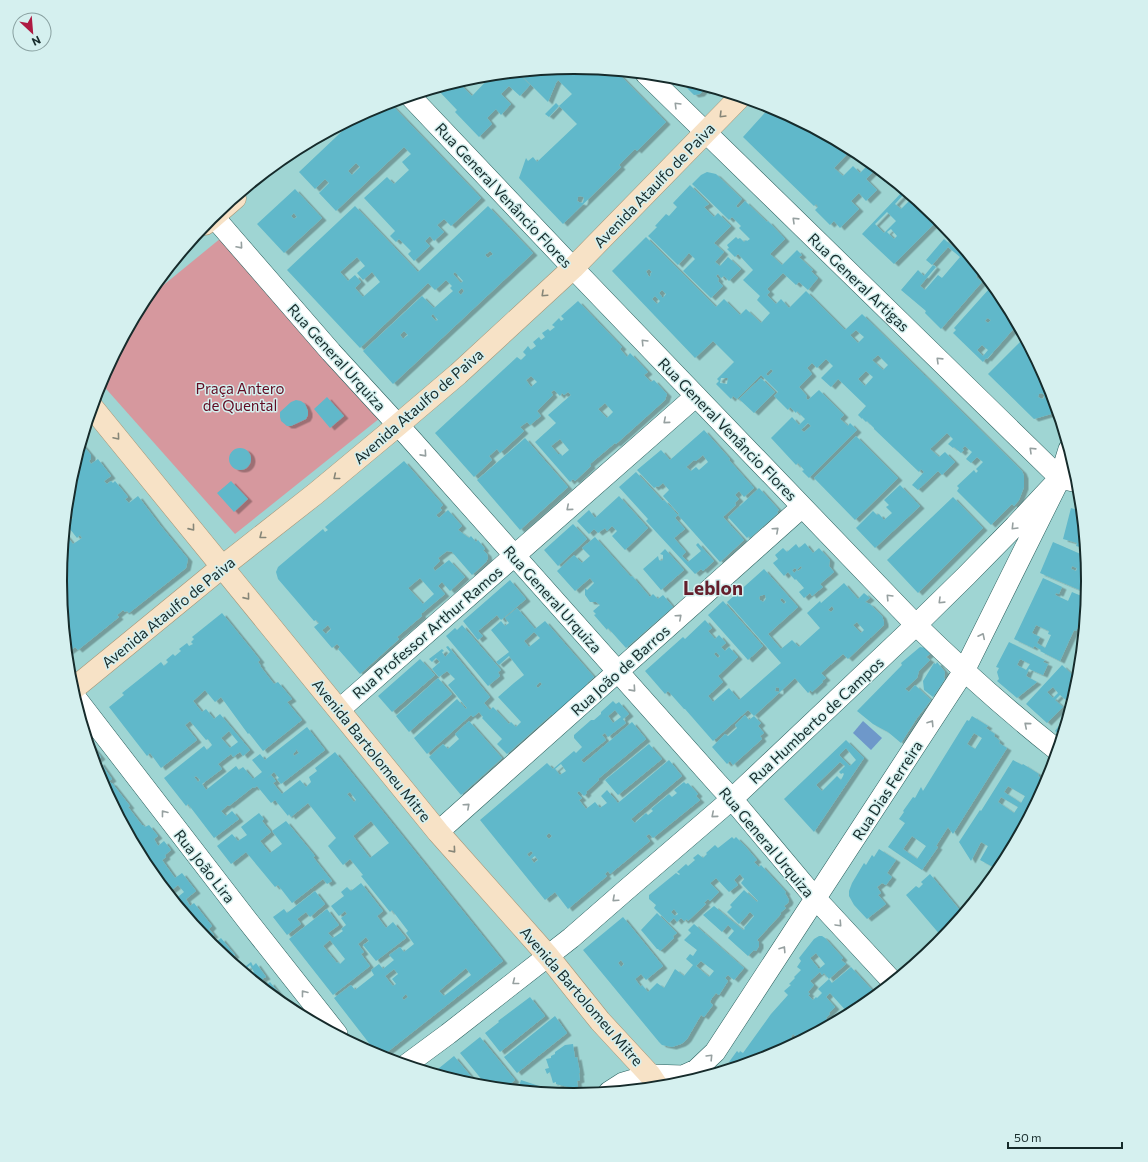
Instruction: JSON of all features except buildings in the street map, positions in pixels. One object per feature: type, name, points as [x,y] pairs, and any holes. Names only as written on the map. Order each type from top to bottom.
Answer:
[{"type":"main road","name":"Avenida Ataulfo de Paiva","points":[[78,685],[222,567],[292,512],[458,374],[572,268],[736,101]]},
{"type":"main road","name":"Avenida Bartolomeu Mitre","points":[[96,412],[438,832],[548,956],[600,1022],[654,1081]]},
{"type":"street","name":"Rua General Artigas","points":[[652,80],[704,132],[1069,480]]},
{"type":"street","name":"Rua General Venâncio Flores","points":[[414,100],[572,268],[916,625],[964,671],[1053,747]]},
{"type":"street","name":"Rua General Urquiza","points":[[214,223],[398,425],[732,799],[816,899],[889,978]]},
{"type":"street","name":"Rua Professor Arthur Ramos","points":[[339,710],[696,396]]},
{"type":"street","name":"Rua Humberto de Campos","points":[[411,1061],[571,938],[732,799],[916,625],[1015,526],[1069,480]]},
{"type":"street","name":"Rua Dias Ferreira","points":[[684,1076],[696,1070],[715,1052],[964,671],[1069,480]]},
{"type":"street","name":"Rua João de Barros","points":[[438,832],[802,507]]},
{"type":"street","name":"Rua João Lira","points":[[83,707],[246,920],[330,1025]]},
{"type":"street","name":"Rua Dias Ferreira","points":[[654,1081],[679,1077]]},
{"type":"street","points":[[620,1086],[623,1084],[654,1081]]},
{"type":"green space","name":"Praça Antero de Quental","points":[[221,238],[385,414],[235,534],[106,388],[119,357],[135,327],[161,287]]},
{"type":"water","points":[[863,721],[882,738],[871,750],[853,733]]},
{"type":"district","name":"Leblon","points":[[713,587]]}]
